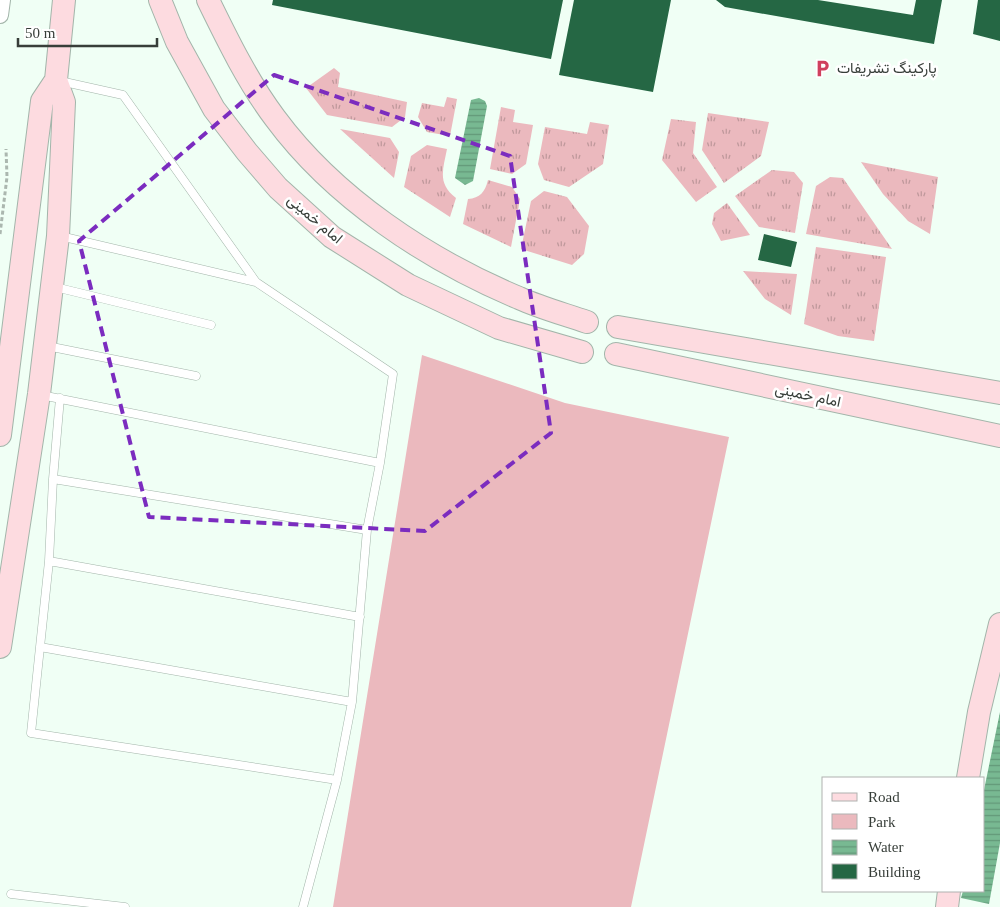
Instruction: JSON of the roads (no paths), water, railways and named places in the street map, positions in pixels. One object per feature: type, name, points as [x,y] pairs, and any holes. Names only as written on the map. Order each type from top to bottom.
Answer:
[{"type":"street","points":[[0,15],[2,0]]},
{"type":"street","points":[[0,647],[50,396],[45,346],[58,236],[64,102],[56,80],[64,0]]},
{"type":"street","name":"امام خمینی","points":[[160,0],[177,42],[214,109],[278,188],[332,237],[408,285],[499,328],[582,352]]},
{"type":"street","points":[[208,0],[234,55],[275,119],[312,161],[351,198],[418,247],[457,268],[519,299],[587,322]]},
{"type":"street","points":[[0,435],[42,101],[56,80]]},
{"type":"street","points":[[603,318],[614,322],[618,327],[622,340],[616,354],[599,361],[587,357],[582,352],[578,340],[579,333],[587,322],[592,319],[603,318]]},
{"type":"street","points":[[618,327],[1000,393]]},
{"type":"street","name":"امام خمینی","points":[[616,354],[1000,436]]},
{"type":"street","points":[[968,777],[979,712],[1000,624]]},
{"type":"street","points":[[947,907],[949,892]]},
{"type":"lane","points":[[56,80],[123,95],[256,282],[393,374],[380,463],[367,530],[352,702],[337,780],[304,907]]},
{"type":"lane","points":[[58,236],[256,282]]},
{"type":"lane","points":[[53,286],[211,325]]},
{"type":"lane","points":[[45,346],[196,376]]},
{"type":"lane","points":[[337,780],[30,733],[49,561],[53,479],[50,396],[380,463]]},
{"type":"lane","points":[[53,479],[367,530]]},
{"type":"lane","points":[[49,561],[360,617]]},
{"type":"lane","points":[[40,647],[352,702]]},
{"type":"lane","points":[[11,894],[125,907]]},
{"type":"water","points":[[479,98],[485,101],[487,106],[473,181],[465,185],[455,178],[471,100]]},
{"type":"water","points":[[1000,712],[1000,843],[989,904],[961,898],[963,892],[985,892],[985,785]]},
{"type":"place","name":"پارکینگ تشریفات","points":[[823,68]]}]
